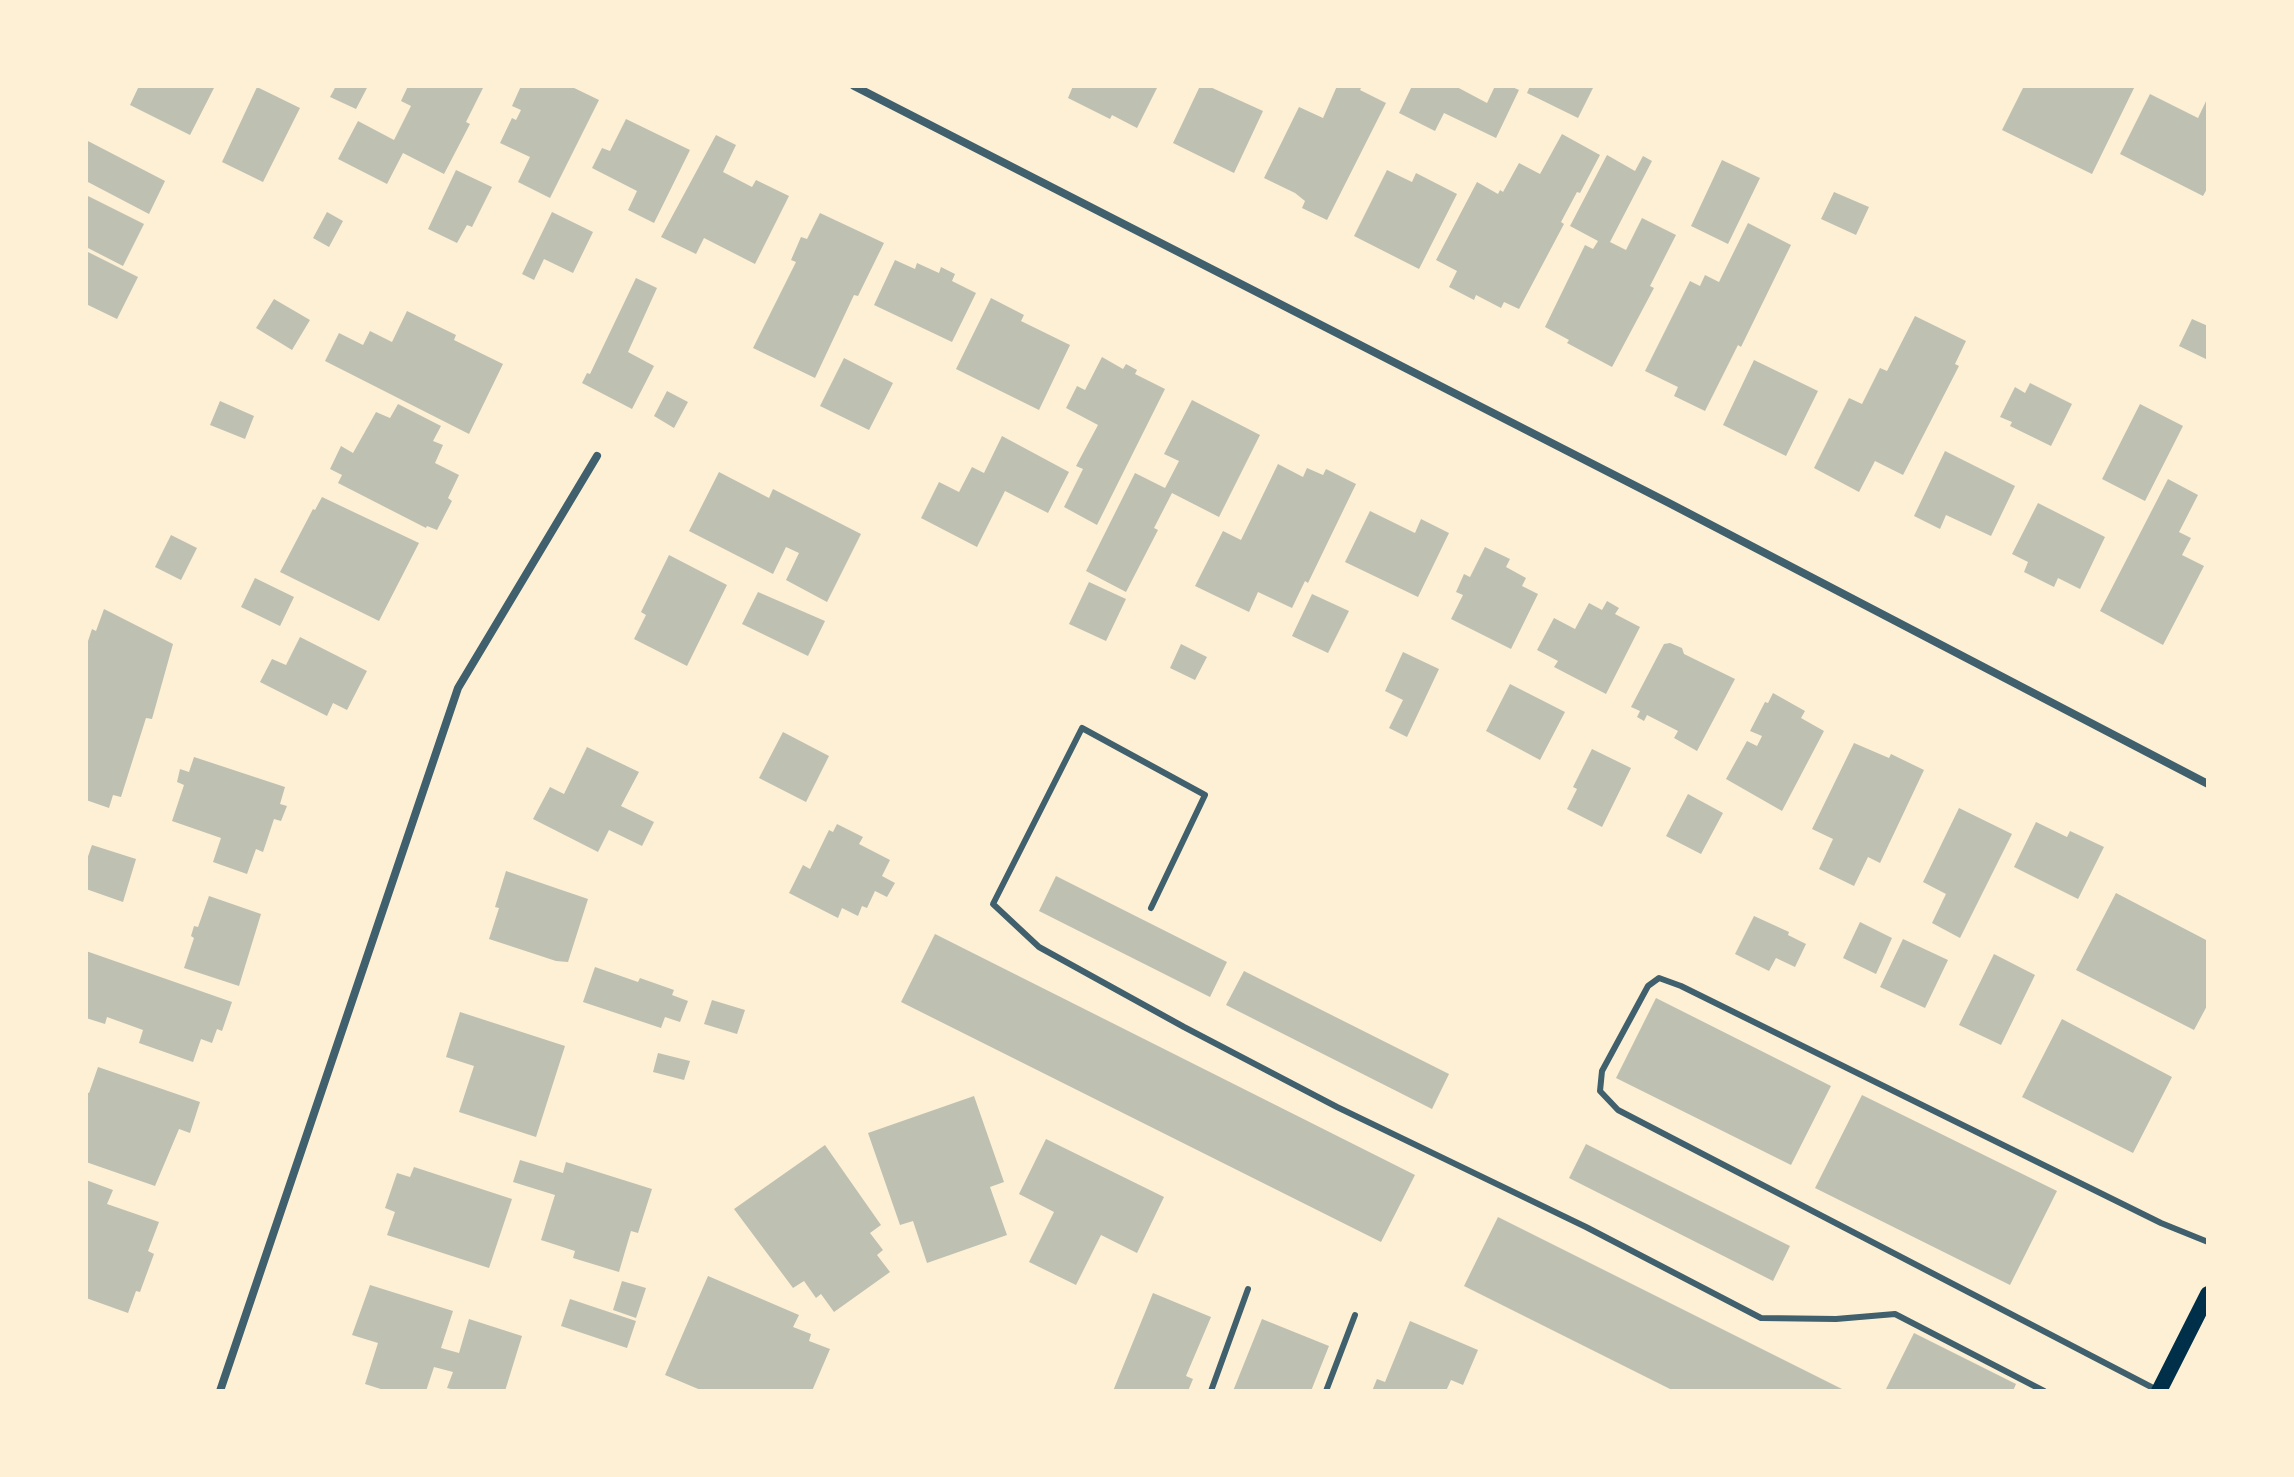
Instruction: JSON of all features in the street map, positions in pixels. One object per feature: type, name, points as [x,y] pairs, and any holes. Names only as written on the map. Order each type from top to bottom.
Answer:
[{"type":"main road","points":[[2159,1391],[2208,1294]]},
{"type":"street","points":[[854,86],[1669,503],[2208,784]]},
{"type":"street","points":[[220,1391],[458,688],[597,456]]},
{"type":"lane","points":[[1151,908],[1205,795],[1082,728],[993,904],[1039,947],[1337,1107],[1572,1220],[1761,1318],[1836,1319],[1895,1314],[2044,1391]]},
{"type":"lane","points":[[2159,1391],[1618,1110],[1600,1091],[1602,1071],[1648,986],[1659,978],[1681,986],[2161,1223],[2208,1242]]},
{"type":"lane","points":[[1211,1391],[1248,1289]]},
{"type":"lane","points":[[1326,1391],[1355,1315]]},
{"type":"building","points":[[139,86],[215,86],[190,135],[130,105]]},
{"type":"building","points":[[336,86],[368,86],[356,109],[330,97]]},
{"type":"building","points":[[408,86],[484,86],[466,122],[470,124],[444,174],[403,153],[387,184],[338,159],[358,121],[394,140],[411,106],[401,101]]},
{"type":"building","points":[[521,86],[570,86],[599,100],[550,198],[518,182],[530,157],[500,143],[512,118],[516,120],[521,110],[512,106]]},
{"type":"building","points":[[1073,86],[1158,86],[1137,128],[1112,115],[1110,119],[1068,98]]},
{"type":"building","points":[[1200,86],[1208,86],[1263,111],[1234,173],[1173,143]]},
{"type":"building","points":[[1337,86],[1362,86],[1360,90],[1386,103],[1327,220],[1302,208],[1305,201],[1295,193],[1264,178],[1299,107],[1323,118]]},
{"type":"building","points":[[1412,86],[1455,86],[1487,103],[1495,86],[1510,86],[1519,90],[1496,138],[1444,113],[1435,131],[1399,113]]},
{"type":"building","points":[[1530,86],[1594,86],[1578,118],[1527,93]]},
{"type":"building","points":[[2024,86],[2135,86],[2092,174],[2002,130]]},
{"type":"building","points":[[257,87],[300,108],[263,182],[222,162]]},
{"type":"building","points":[[2150,94],[2198,118],[2208,97],[2208,187],[2203,196],[2120,154]]},
{"type":"building","points":[[626,119],[690,150],[654,223],[628,210],[637,191],[592,168],[602,148],[610,151]]},
{"type":"building","points":[[1562,134],[1600,155],[1561,222],[1564,224],[1519,309],[1504,302],[1501,308],[1476,295],[1474,300],[1449,287],[1457,271],[1436,260],[1477,182],[1498,194],[1500,190],[1503,192],[1519,163],[1540,174]]},
{"type":"building","points":[[716,135],[736,145],[723,172],[752,187],[756,180],[789,196],[755,264],[704,238],[696,254],[661,237]]},
{"type":"building","points":[[86,140],[165,181],[149,214],[86,181]]},
{"type":"building","points":[[1607,155],[1635,171],[1643,156],[1652,161],[1610,242],[1626,250],[1642,218],[1676,235],[1650,286],[1654,288],[1612,367],[1567,343],[1569,340],[1545,327],[1585,245],[1593,249],[1598,241],[1570,226]]},
{"type":"building","points":[[1722,160],[1760,178],[1728,244],[1691,226]]},
{"type":"building","points":[[456,170],[492,187],[472,227],[467,225],[457,243],[428,229]]},
{"type":"building","points":[[1387,170],[1412,182],[1416,173],[1457,194],[1419,269],[1354,236]]},
{"type":"building","points":[[1834,192],[1869,207],[1856,235],[1821,219]]},
{"type":"building","points":[[86,195],[144,224],[123,266],[86,247]]},
{"type":"building","points":[[327,212],[343,221],[329,247],[313,238]]},
{"type":"building","points":[[552,212],[593,232],[573,273],[544,259],[534,280],[522,274]]},
{"type":"building","points":[[820,213],[884,243],[858,296],[854,295],[815,378],[753,348],[796,262],[791,260],[801,237],[807,239]]},
{"type":"building","points":[[1748,223],[1791,245],[1741,347],[1738,345],[1705,411],[1674,396],[1678,387],[1645,371],[1690,281],[1700,286],[1705,275],[1719,282]]},
{"type":"building","points":[[86,251],[138,277],[117,319],[86,304]]},
{"type":"building","points":[[895,260],[915,269],[917,263],[939,273],[941,267],[955,274],[952,281],[976,293],[952,342],[874,305]]},
{"type":"building","points":[[636,278],[657,288],[628,352],[654,366],[632,409],[582,383],[587,373],[590,374]]},
{"type":"building","points":[[991,298],[1024,315],[1021,321],[1070,345],[1039,410],[956,369]]},
{"type":"building","points":[[274,299],[310,320],[292,350],[256,328]]},
{"type":"building","points":[[407,311],[456,335],[454,340],[503,364],[469,434],[325,361],[339,333],[363,345],[370,331],[392,342]]},
{"type":"building","points":[[1915,316],[1966,341],[1955,364],[1959,366],[1903,475],[1875,461],[1859,492],[1814,468],[1849,398],[1862,404],[1880,368],[1887,371]]},
{"type":"building","points":[[2192,319],[2208,326],[2208,360],[2179,346]]},
{"type":"building","points":[[1102,357],[1123,369],[1126,364],[1137,370],[1135,374],[1165,389],[1097,525],[1064,507],[1083,469],[1076,466],[1098,425],[1066,408],[1077,386],[1085,390]]},
{"type":"building","points":[[844,358],[893,383],[869,430],[820,406]]},
{"type":"building","points":[[1754,360],[1818,391],[1786,456],[1723,425]]},
{"type":"building","points":[[2030,383],[2072,404],[2051,446],[2010,426],[2012,422],[2000,417],[2015,387],[2025,393]]},
{"type":"building","points":[[667,391],[688,402],[674,428],[654,416]]},
{"type":"building","points":[[1192,400],[1260,435],[1219,517],[1172,493],[1154,528],[1158,530],[1126,592],[1086,571],[1135,473],[1165,488],[1179,461],[1164,454]]},
{"type":"building","points":[[220,401],[254,416],[245,439],[210,425]]},
{"type":"building","points":[[398,404],[441,426],[433,441],[443,445],[435,463],[459,475],[448,498],[452,501],[437,530],[426,528],[338,483],[342,475],[330,469],[341,446],[353,453],[376,412],[390,418]]},
{"type":"building","points":[[2140,404],[2183,426],[2145,501],[2102,479]]},
{"type":"building","points":[[1002,436],[1069,472],[1048,513],[1005,491],[977,547],[921,518],[939,482],[959,492],[972,467],[984,473]]},
{"type":"building","points":[[1945,451],[2015,486],[1991,536],[1946,515],[1940,529],[1914,516]]},
{"type":"building","points":[[1278,464],[1303,477],[1307,468],[1323,475],[1326,469],[1356,484],[1308,583],[1305,581],[1292,608],[1258,592],[1249,612],[1195,586],[1223,531],[1241,540]]},
{"type":"building","points":[[719,472],[769,498],[773,489],[861,534],[827,602],[786,580],[799,553],[786,547],[773,574],[689,531]]},
{"type":"building","points":[[2168,479],[2198,495],[2179,532],[2191,538],[2182,555],[2204,566],[2163,645],[2100,611]]},
{"type":"building","points":[[322,497],[419,543],[379,621],[280,572]]},
{"type":"building","points":[[2038,503],[2105,537],[2080,589],[2058,578],[2054,587],[2024,572],[2028,562],[2012,554]]},
{"type":"building","points":[[1370,511],[1415,533],[1421,519],[1449,533],[1418,597],[1345,562]]},
{"type":"building","points":[[171,535],[197,548],[181,580],[155,567]]},
{"type":"building","points":[[1485,547],[1510,559],[1506,567],[1526,578],[1522,586],[1538,594],[1511,649],[1451,619],[1463,595],[1456,592],[1464,574],[1470,577]]},
{"type":"building","points":[[669,555],[727,585],[687,666],[634,639],[646,615],[641,612]]},
{"type":"building","points":[[255,578],[294,597],[280,626],[241,607]]},
{"type":"building","points":[[1089,582],[1126,599],[1106,641],[1069,624]]},
{"type":"building","points":[[758,592],[825,621],[808,656],[742,624]]},
{"type":"building","points":[[1312,594],[1349,611],[1328,653],[1292,636]]},
{"type":"building","points":[[1607,601],[1619,608],[1615,614],[1640,627],[1606,694],[1554,667],[1558,661],[1537,650],[1554,618],[1575,629],[1589,603],[1602,610]]},
{"type":"building","points":[[104,609],[173,644],[152,719],[146,718],[121,797],[113,795],[109,808],[86,800],[86,647]]},
{"type":"building","points":[[300,637],[367,671],[347,710],[333,703],[327,716],[260,682],[272,659],[286,665]]},
{"type":"building","points":[[1181,644],[1207,657],[1195,680],[1170,668]]},
{"type":"building","points":[[1664,644],[1682,648],[1684,654],[1735,679],[1697,751],[1674,738],[1678,731],[1647,715],[1644,721],[1637,717],[1640,711],[1631,707]]},
{"type":"building","points":[[1403,652],[1439,669],[1407,737],[1389,728],[1403,700],[1385,691]]},
{"type":"building","points":[[1510,684],[1565,712],[1540,760],[1486,731]]},
{"type":"building","points":[[1773,693],[1805,711],[1801,718],[1824,731],[1782,811],[1726,779],[1747,741],[1757,746],[1762,736],[1750,731]]},
{"type":"building","points":[[783,732],[829,756],[806,802],[759,778]]},
{"type":"building","points":[[1854,743],[1889,758],[1891,754],[1924,770],[1880,863],[1868,857],[1854,886],[1819,869],[1833,839],[1812,829]]},
{"type":"building","points":[[587,747],[639,772],[621,806],[654,822],[642,846],[609,830],[598,852],[533,819],[550,787],[564,794]]},
{"type":"building","points":[[1592,749],[1631,768],[1602,827],[1567,809],[1577,789],[1573,787]]},
{"type":"building","points":[[194,757],[285,787],[280,804],[287,806],[281,821],[274,819],[263,852],[256,849],[247,874],[213,862],[221,838],[172,821],[184,785],[177,782],[180,769],[189,772]]},
{"type":"building","points":[[1688,794],[1723,813],[1701,854],[1666,836]]},
{"type":"building","points":[[1959,808],[2012,834],[1960,938],[1932,923],[1946,894],[1923,882]]},
{"type":"building","points":[[2036,822],[2067,837],[2070,831],[2104,847],[2078,899],[2014,867]]},
{"type":"building","points":[[837,824],[863,837],[859,844],[890,860],[882,876],[895,883],[887,897],[875,891],[867,908],[862,906],[858,916],[842,908],[838,918],[789,893],[803,865],[810,869],[829,830],[833,832]]},
{"type":"building","points":[[92,845],[136,859],[123,902],[86,889],[86,862]]},
{"type":"building","points":[[506,871],[588,899],[568,962],[489,939]]},
{"type":"building","points":[[1056,876],[1227,962],[1210,997],[1039,911]]},
{"type":"building","points":[[2116,893],[2208,941],[2208,1004],[2194,1030],[2076,970]]},
{"type":"building","points":[[209,896],[261,914],[239,986],[184,968],[194,938],[191,936],[194,926],[198,927]]},
{"type":"building","points":[[1754,916],[1789,932],[1788,935],[1806,944],[1795,967],[1776,958],[1769,971],[1735,954]]},
{"type":"building","points":[[1860,922],[1892,938],[1876,974],[1843,958]]},
{"type":"building","points":[[935,934],[1415,1175],[1381,1242],[901,1002]]},
{"type":"building","points":[[1903,939],[1948,960],[1925,1008],[1880,987]]},
{"type":"building","points":[[86,951],[232,1002],[222,1031],[217,1029],[212,1043],[201,1039],[193,1062],[139,1043],[143,1030],[107,1017],[105,1024],[86,1018]]},
{"type":"building","points":[[1994,954],[2035,975],[2001,1045],[1959,1025]]},
{"type":"building","points":[[595,967],[674,990],[672,995],[688,1001],[680,1022],[665,1017],[661,1028],[583,1002]]},
{"type":"building","points":[[1244,971],[1449,1074],[1432,1109],[1226,1005]]},
{"type":"building","points":[[1656,998],[1831,1086],[1791,1165],[1616,1078]]},
{"type":"building","points":[[712,1000],[745,1010],[737,1034],[704,1024]]},
{"type":"building","points":[[460,1012],[565,1046],[536,1137],[459,1112],[474,1066],[446,1057]]},
{"type":"building","points":[[2062,1019],[2172,1077],[2133,1153],[2022,1097]]},
{"type":"building","points":[[658,1053],[690,1061],[684,1080],[653,1072]]},
{"type":"building","points":[[98,1067],[200,1102],[190,1133],[179,1129],[155,1186],[86,1162],[86,1092],[89,1093]]},
{"type":"building","points":[[1862,1095],[2057,1191],[2010,1285],[1815,1188]]},
{"type":"building","points":[[974,1096],[1004,1182],[990,1187],[1007,1235],[927,1263],[913,1221],[900,1225],[868,1133]]},
{"type":"building","points":[[1046,1139],[1164,1197],[1137,1253],[1101,1235],[1076,1285],[1029,1262],[1054,1212],[1019,1194]]},
{"type":"building","points":[[1586,1144],[1790,1246],[1773,1281],[1569,1178]]},
{"type":"building","points":[[825,1145],[881,1225],[870,1233],[883,1250],[877,1255],[890,1272],[834,1312],[821,1294],[816,1298],[804,1281],[793,1288],[734,1209]]},
{"type":"building","points":[[520,1160],[563,1173],[566,1162],[652,1189],[638,1233],[631,1231],[619,1272],[573,1258],[575,1251],[541,1240],[555,1195],[513,1182]]},
{"type":"building","points":[[414,1167],[512,1199],[489,1268],[387,1235],[395,1212],[385,1208],[397,1173],[410,1177]]},
{"type":"building","points":[[86,1180],[113,1190],[107,1204],[159,1222],[148,1251],[154,1254],[140,1292],[136,1291],[128,1313],[86,1298]]},
{"type":"building","points":[[1498,1217],[1846,1391],[1674,1391],[1464,1286]]},
{"type":"building","points":[[708,1276],[799,1315],[793,1327],[811,1334],[809,1341],[830,1349],[812,1391],[703,1391],[665,1375]]},
{"type":"building","points":[[622,1281],[646,1288],[636,1318],[613,1310]]},
{"type":"building","points":[[370,1285],[453,1311],[441,1348],[459,1353],[469,1319],[522,1336],[505,1391],[447,1388],[453,1372],[434,1367],[426,1391],[387,1391],[365,1384],[378,1343],[352,1335]]},
{"type":"building","points":[[1153,1293],[1211,1317],[1186,1376],[1193,1379],[1188,1391],[1113,1391]]},
{"type":"building","points":[[570,1299],[636,1321],[627,1348],[561,1326]]},
{"type":"building","points":[[1262,1319],[1329,1346],[1311,1391],[1233,1391]]},
{"type":"building","points":[[1410,1321],[1478,1350],[1463,1385],[1451,1380],[1446,1391],[1372,1391],[1377,1379],[1385,1382]]},
{"type":"building","points":[[1914,1333],[2016,1384],[2013,1391],[1885,1391]]}]
